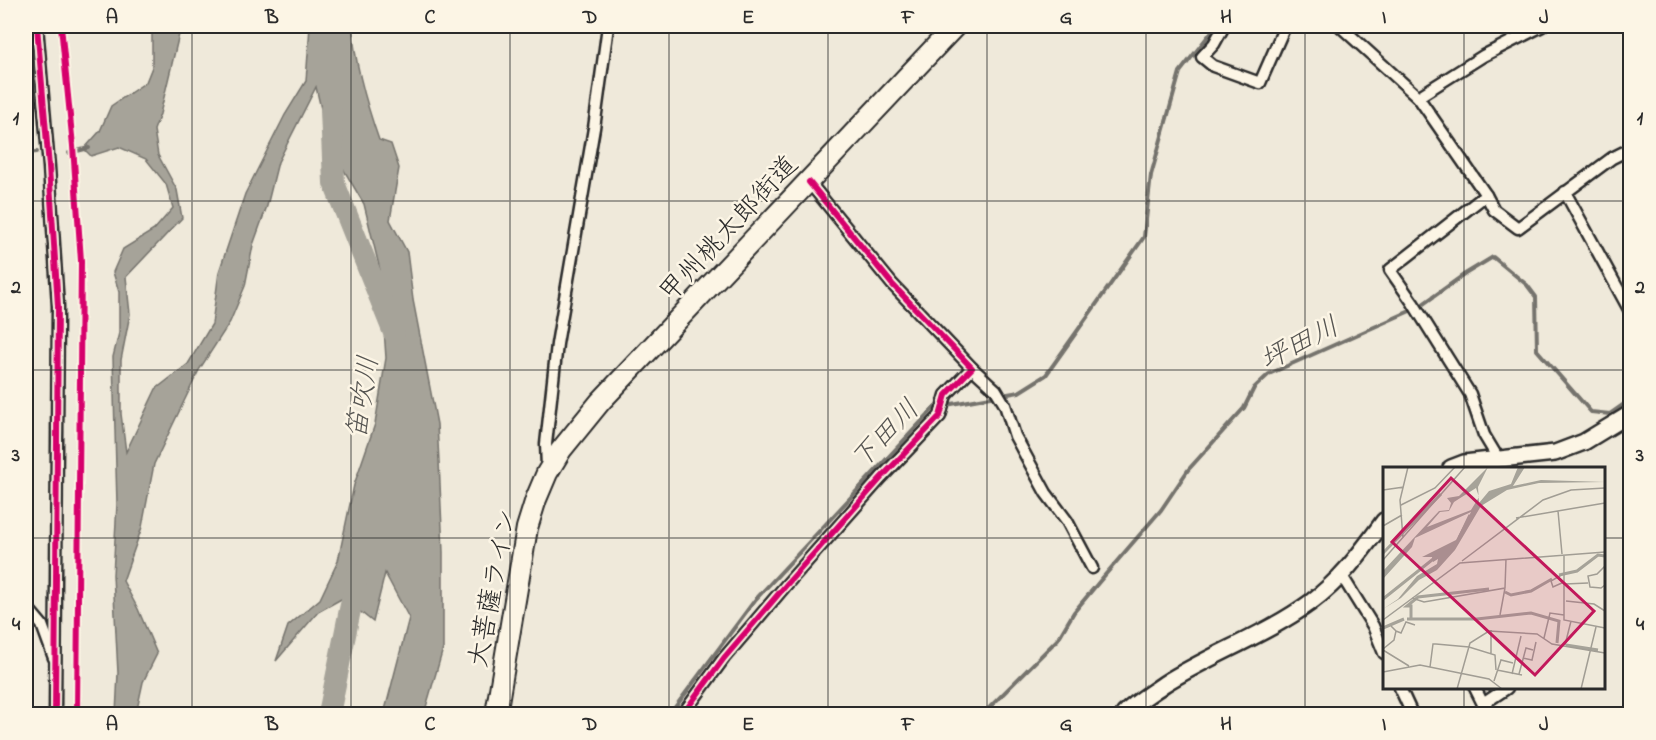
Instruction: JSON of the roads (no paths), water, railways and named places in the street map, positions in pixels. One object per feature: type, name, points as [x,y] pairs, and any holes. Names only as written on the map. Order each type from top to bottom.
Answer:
[{"type":"highway","name":"甲州桃太郎街道","points":[[547,473],[577,429],[600,402],[955,26]]},
{"type":"highway","name":"大菩薩ライン","points":[[496,714],[527,528],[547,473]]},
{"type":"street","points":[[37,26],[58,306],[55,714]]},
{"type":"street","points":[[547,473],[546,444],[557,344],[594,128],[608,26]]},
{"type":"street","points":[[1224,26],[1214,44],[1202,57],[1213,66],[1260,83],[1285,26]]},
{"type":"street","points":[[1340,26],[1418,97],[1494,210],[1518,228],[1612,158],[1630,149]]},
{"type":"street","points":[[1418,97],[1483,56],[1542,26]]},
{"type":"street","points":[[809,182],[892,284],[972,369],[996,390],[1004,403],[1015,436],[1046,493],[1067,520],[1092,568]]},
{"type":"street","points":[[1565,192],[1630,311]]},
{"type":"street","points":[[1486,195],[1390,270],[1420,313],[1470,394],[1484,435],[1499,460]]},
{"type":"street","points":[[683,714],[724,658],[787,584],[881,478],[940,416],[946,395],[972,369]]},
{"type":"street","points":[[1453,467],[1464,463],[1555,453],[1584,442],[1630,414]]},
{"type":"street","points":[[1125,714],[1136,702],[1180,674],[1310,603],[1342,576],[1383,522]]},
{"type":"street","points":[[1342,576],[1373,626],[1383,650]]},
{"type":"street","points":[[26,606],[42,625],[56,663]]},
{"type":"street","points":[[1401,689],[1412,714]]},
{"type":"street","points":[[1476,689],[1488,714]]},
{"type":"street","points":[[1482,704],[1504,689]]},
{"type":"waterway","name":"下田川","points":[[670,714],[755,600],[935,407],[1019,392],[1046,375],[1144,237],[1151,175],[1180,72],[1216,26]]},
{"type":"waterway","name":"笛吹川","points":[[331,110],[334,183],[394,333]]},
{"type":"waterway","points":[[69,153],[89,148]]},
{"type":"waterway","points":[[26,153],[37,152]]},
{"type":"waterway","name":"坪田川","points":[[983,714],[1058,639],[1074,612],[1161,510],[1188,470],[1244,408],[1254,388],[1269,374],[1419,307],[1493,257],[1527,285],[1536,297],[1537,350],[1591,412],[1610,414],[1630,400]]},
{"type":"waterway","name":"笛吹川","points":[[329,714],[357,575]]}]
